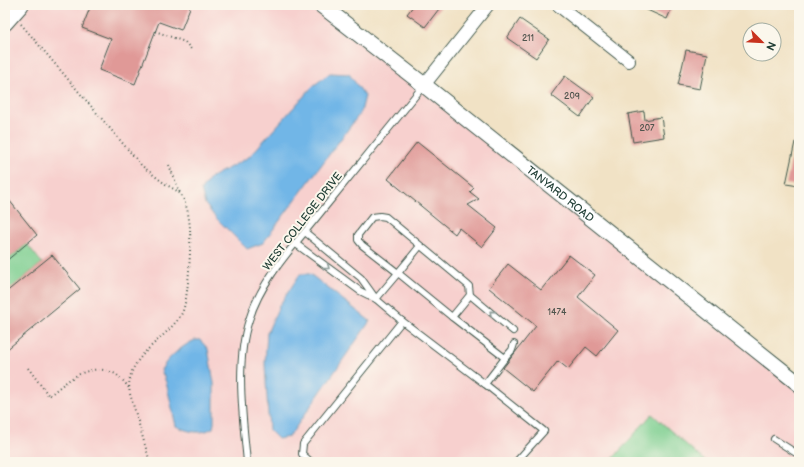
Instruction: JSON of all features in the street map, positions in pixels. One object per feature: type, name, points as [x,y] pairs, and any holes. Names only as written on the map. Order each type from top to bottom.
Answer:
[{"type":"street","points":[[5,23],[21,5]]},
{"type":"street","name":"TANYARD ROAD","points":[[321,5],[424,84],[799,384]]},
{"type":"street","points":[[424,84],[488,5]]},
{"type":"street","points":[[558,5],[629,61]]},
{"type":"lane","name":"WEST COLLEGE DRIVE","points":[[247,462],[242,412],[242,355],[249,320],[264,287],[305,232],[424,84]]},
{"type":"lane","points":[[505,358],[362,245],[358,240],[358,235],[372,217],[386,217],[469,286],[470,295],[513,331]]},
{"type":"lane","points":[[305,232],[361,278],[376,299]]},
{"type":"lane","points":[[296,244],[360,291],[376,299],[402,321],[544,431],[516,462]]},
{"type":"lane","points":[[376,299],[420,246]]},
{"type":"lane","points":[[452,317],[470,295]]},
{"type":"lane","points":[[311,462],[302,454],[303,444],[402,321]]},
{"type":"lane","points":[[485,384],[512,350],[514,344]]},
{"type":"lane","points":[[774,438],[799,455]]},
{"type":"path","points":[[20,23],[142,166],[165,184],[181,194]]},
{"type":"path","points":[[155,31],[185,42],[191,49]]},
{"type":"path","points":[[150,462],[129,388],[131,373],[134,365],[142,355],[181,315],[186,302],[190,227],[188,215],[181,194],[169,165]]},
{"type":"path","points":[[28,368],[49,396],[67,381],[83,371],[95,369],[107,370],[118,375],[129,388]]},
{"type":"shaded area","points":[[21,5],[321,5],[799,389],[799,462],[5,462],[5,23]]},
{"type":"green space","points":[[27,244],[42,263],[5,293],[5,262]]},
{"type":"green space","points":[[652,414],[706,462],[610,462]]},
{"type":"water","points":[[330,73],[349,74],[365,96],[361,112],[263,243],[247,249],[215,217],[205,204],[201,190],[210,178],[249,157],[313,86]]},
{"type":"water","points":[[300,274],[310,274],[370,321],[289,437],[278,439],[269,430],[265,364],[267,333],[279,306]]},
{"type":"water","points":[[195,340],[200,340],[208,349],[214,383],[213,428],[199,432],[185,430],[176,426],[166,382],[161,370],[176,352]]},
{"type":"building","points":[[91,5],[191,5],[181,30],[159,22],[135,84],[99,70],[111,39],[82,28]]},
{"type":"building","points":[[414,5],[442,5],[425,27],[407,14]]},
{"type":"building","points":[[636,5],[673,5],[667,19]]},
{"type":"building","points":[[520,19],[549,39],[536,58],[507,38]]},
{"type":"building","points":[[686,50],[707,54],[700,89],[678,85]]},
{"type":"building","points":[[565,76],[594,97],[580,117],[551,95]]},
{"type":"building","points":[[644,111],[645,120],[661,117],[664,137],[633,142],[628,114]]},
{"type":"building","points":[[417,142],[474,188],[470,192],[479,199],[468,205],[497,228],[482,247],[459,228],[455,234],[388,179]]},
{"type":"building","points":[[795,142],[799,142],[799,186],[786,184]]},
{"type":"building","points":[[5,195],[37,235],[5,262]]},
{"type":"building","points":[[52,255],[80,289],[5,351],[5,293]]},
{"type":"building","points":[[569,255],[595,275],[578,297],[618,330],[597,356],[586,347],[568,369],[558,361],[533,392],[503,368],[536,326],[489,288],[508,264],[541,290]]}]
